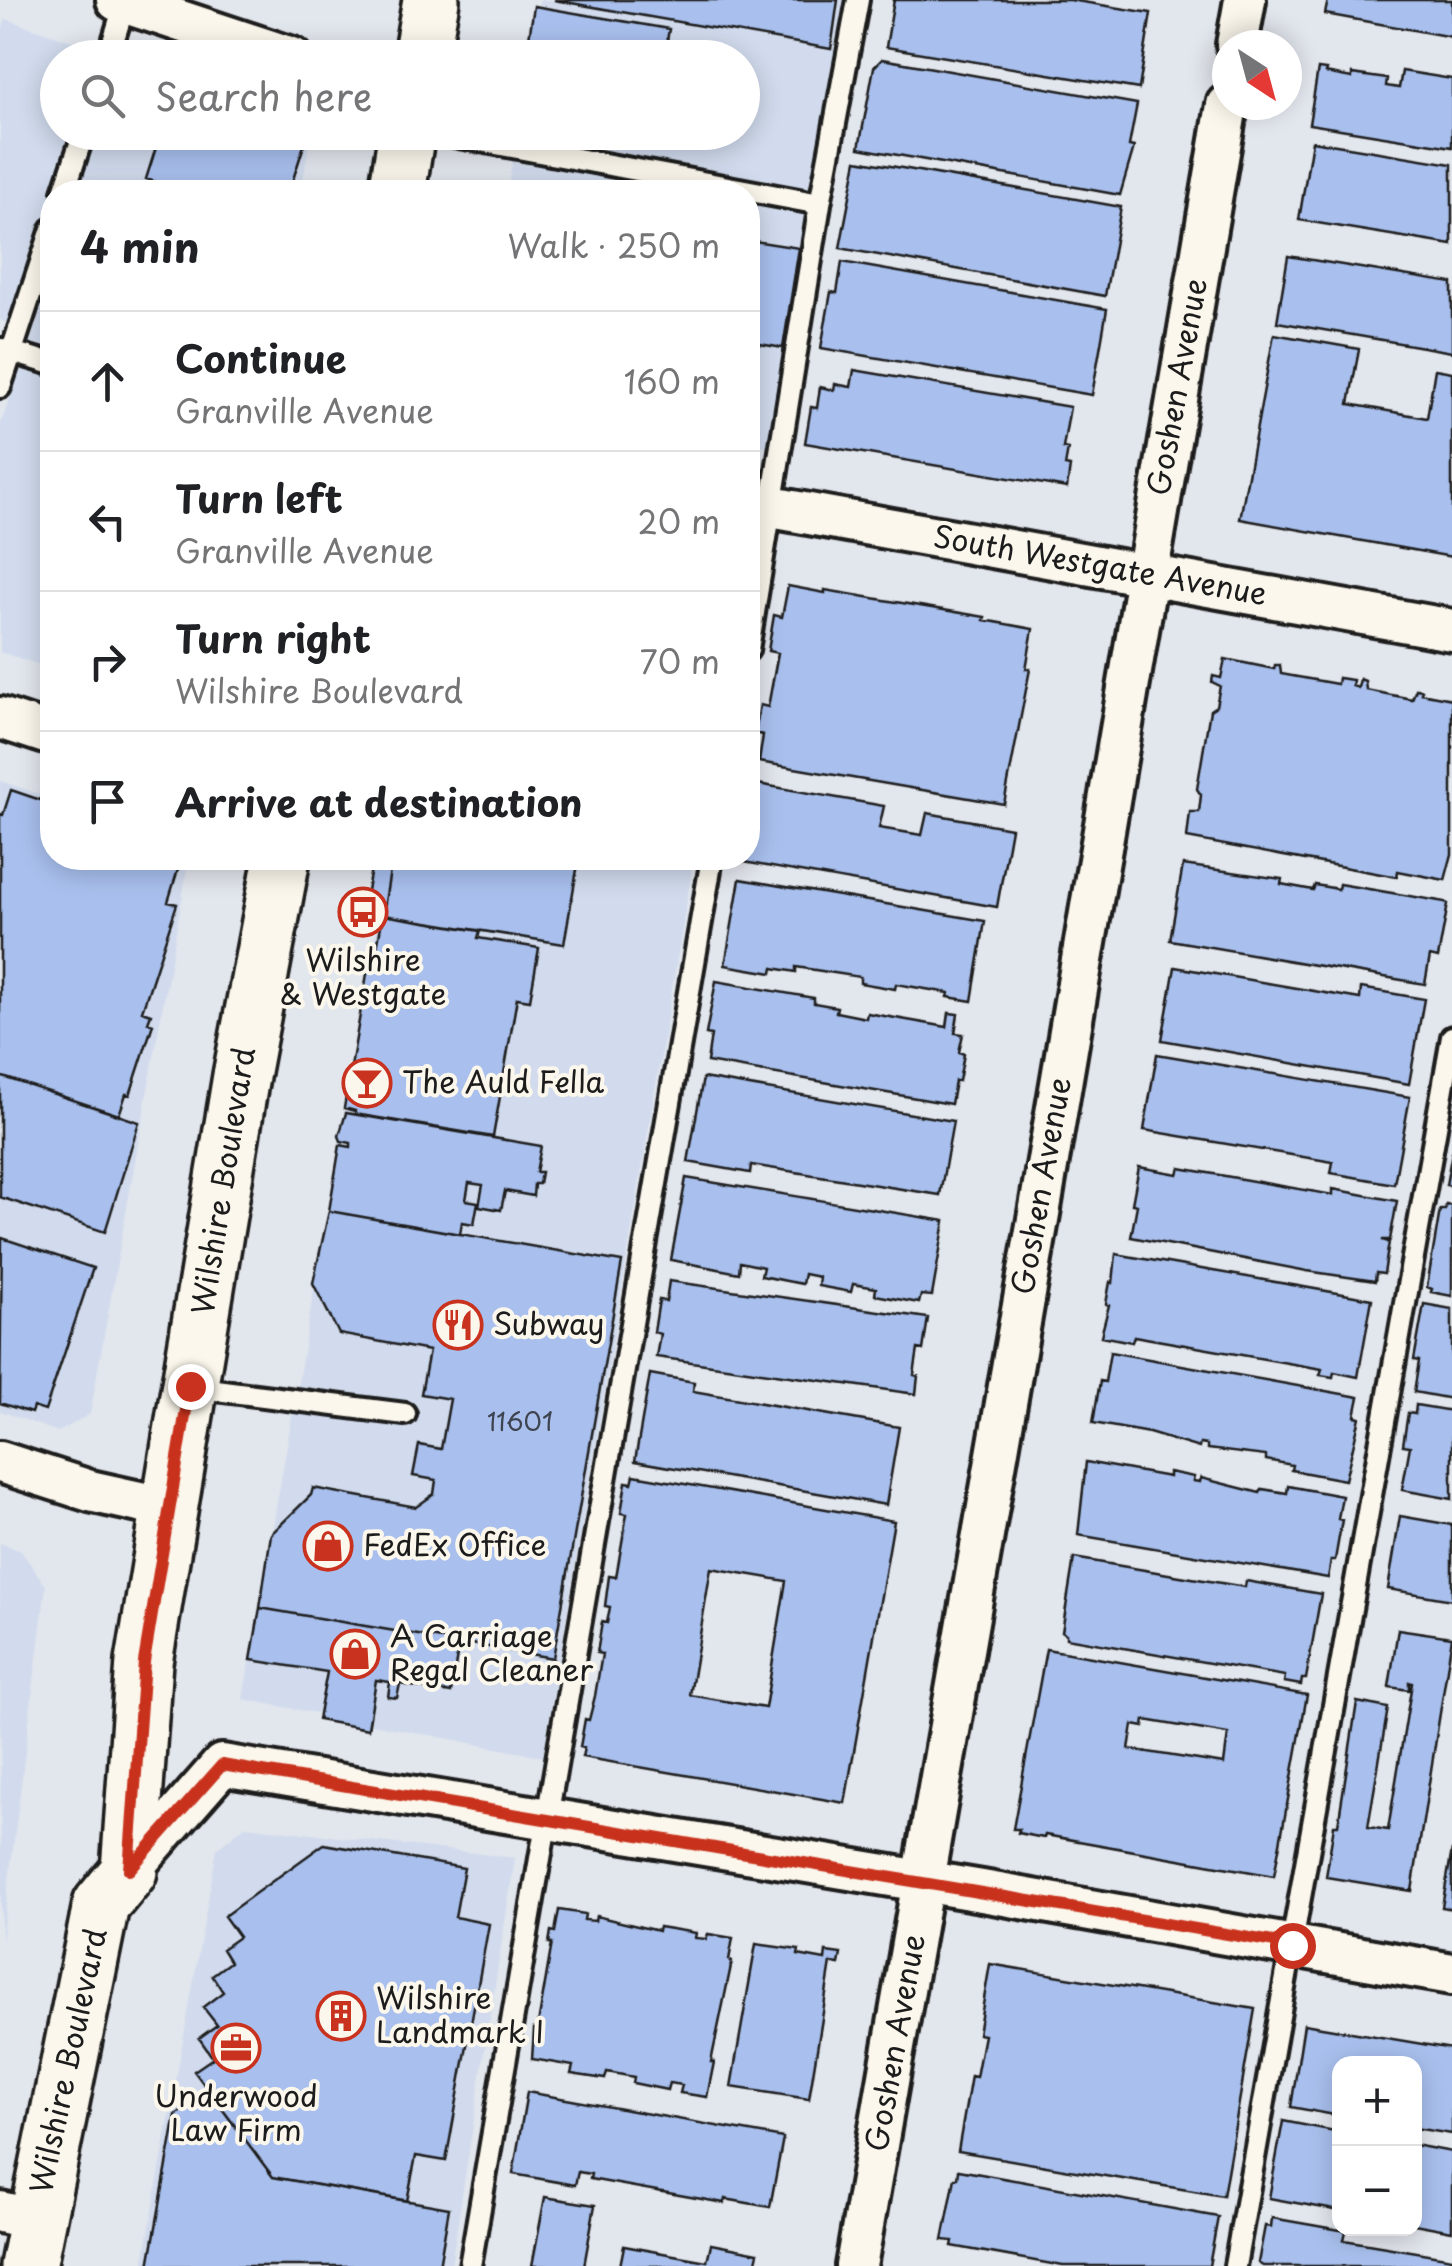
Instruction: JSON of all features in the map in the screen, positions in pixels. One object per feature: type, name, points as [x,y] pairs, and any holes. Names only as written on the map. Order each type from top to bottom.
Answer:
[{"type":"main road","points":[[423,40],[431,0]]},
{"type":"main road","points":[[399,180],[404,150]]},
{"type":"main road","name":"Wilshire Boulevard","points":[[21,2233],[101,1905],[129,1870],[144,1662],[241,1076],[280,870]]},
{"type":"street","points":[[1240,30],[1245,0]]},
{"type":"street","points":[[121,2],[200,20],[248,40]]},
{"type":"street","name":"Goshen Avenue","points":[[856,2266],[926,1882],[1224,120]]},
{"type":"street","name":"South Westgate Avenue","points":[[760,505],[1452,630]]},
{"type":"street","points":[[2,726],[40,733]]},
{"type":"street","points":[[0,1462],[90,1491],[171,1510]]},
{"type":"street","points":[[129,1870],[222,1765],[1452,1974]]},
{"type":"lane","points":[[760,505],[858,0]]},
{"type":"lane","points":[[112,40],[121,2]]},
{"type":"lane","points":[[68,180],[78,150]]},
{"type":"lane","points":[[529,150],[691,180]]},
{"type":"lane","points":[[760,193],[820,204]]},
{"type":"lane","points":[[0,387],[6,351],[40,261]]},
{"type":"lane","points":[[6,351],[40,361]]},
{"type":"lane","points":[[470,2266],[710,870]]},
{"type":"lane","points":[[1235,2266],[1452,1037]]},
{"type":"lane","points":[[190,1386],[405,1414]]},
{"type":"shaded area","points":[[540,0],[846,0],[768,447],[760,445],[760,180],[509,180],[514,150],[760,150],[760,40],[533,40]]},
{"type":"shaded area","points":[[6,19],[68,40],[40,40],[40,150],[308,150],[303,180],[40,180],[40,665],[0,652],[0,426],[34,331],[0,320],[0,35]]},
{"type":"shaded area","points":[[0,781],[40,794],[40,870],[187,870],[90,1414],[58,1432],[0,1411]]},
{"type":"shaded area","points":[[387,870],[692,870],[543,1757],[243,1699]]},
{"type":"shaded area","points":[[0,1543],[21,1551],[46,1586],[1,1943]]},
{"type":"shaded area","points":[[245,1826],[515,1858],[451,2266],[143,2266],[217,1849]]},
{"type":"building","points":[[554,0],[838,0],[831,49]]},
{"type":"building","points":[[894,0],[1070,0],[1151,13],[1139,89],[886,47]]},
{"type":"building","points":[[1328,0],[1452,0],[1452,37],[1325,14]]},
{"type":"building","points":[[534,6],[669,29],[667,40],[529,40]]},
{"type":"building","points":[[882,59],[1137,104],[1129,146],[1134,147],[1120,195],[859,148],[874,67]]},
{"type":"building","points":[[1318,69],[1352,78],[1352,74],[1387,79],[1386,86],[1399,88],[1402,71],[1452,79],[1452,147],[1309,124]]},
{"type":"building","points":[[1312,141],[1452,164],[1452,245],[1299,220]]},
{"type":"building","points":[[155,150],[302,150],[293,180],[146,179]]},
{"type":"building","points":[[857,160],[1121,207],[1105,296],[840,248]]},
{"type":"building","points":[[760,242],[799,248],[783,348],[760,344]]},
{"type":"building","points":[[1288,256],[1452,283],[1452,352],[1277,322]]},
{"type":"building","points":[[842,262],[1107,309],[1092,395],[821,348],[831,292],[837,293]]},
{"type":"building","points":[[1274,334],[1359,349],[1349,404],[1427,418],[1435,369],[1452,372],[1452,557],[1240,519]]},
{"type":"building","points":[[854,370],[1070,407],[1063,448],[1068,449],[1065,466],[1070,467],[1067,488],[805,443],[811,407],[817,408],[820,387],[851,387]]},
{"type":"building","points":[[788,586],[985,617],[984,620],[1033,629],[1026,669],[1030,669],[1004,804],[760,762],[760,705],[768,707],[778,653],[768,651],[774,615],[782,617]]},
{"type":"building","points":[[1225,659],[1274,669],[1280,665],[1281,674],[1337,684],[1338,678],[1353,680],[1352,686],[1358,688],[1360,679],[1365,681],[1366,690],[1412,699],[1416,689],[1452,699],[1452,854],[1445,880],[1398,871],[1397,877],[1187,838],[1190,812],[1199,812],[1201,795],[1197,789],[1210,710],[1216,706],[1220,686],[1212,682],[1213,676],[1221,678]]},
{"type":"building","points":[[760,784],[884,806],[879,828],[922,835],[927,813],[1011,828],[997,907],[760,865]]},
{"type":"building","points":[[11,790],[40,800],[40,870],[178,870],[168,902],[177,904],[142,1011],[151,1014],[148,1022],[153,1024],[130,1095],[126,1094],[119,1115],[0,1076],[0,814],[3,815]]},
{"type":"building","points":[[1183,865],[1282,879],[1281,884],[1313,890],[1315,885],[1338,889],[1339,884],[1445,902],[1448,904],[1438,958],[1430,956],[1425,984],[1170,940]]},
{"type":"building","points":[[371,870],[390,870],[383,915],[366,896]]},
{"type":"building","points":[[390,870],[577,870],[564,944],[383,915]]},
{"type":"building","points":[[740,879],[985,921],[972,1001],[896,984],[895,989],[860,983],[860,977],[796,967],[796,972],[773,968],[772,973],[725,965]]},
{"type":"building","points":[[383,915],[480,931],[478,938],[539,948],[530,1000],[517,998],[493,1137],[355,1114],[344,1108],[368,968],[373,969]]},
{"type":"building","points":[[1175,967],[1360,999],[1361,988],[1424,999],[1409,1084],[1162,1040]]},
{"type":"building","points":[[716,981],[814,998],[814,1003],[837,1007],[836,1012],[866,1018],[867,1013],[947,1027],[949,1013],[958,1014],[955,1033],[963,1034],[959,1052],[964,1054],[951,1104],[707,1062],[711,1035],[706,1034]]},
{"type":"building","points":[[1157,1054],[1410,1097],[1394,1184],[1331,1173],[1333,1162],[1144,1130]]},
{"type":"building","points":[[0,1076],[139,1122],[105,1232],[0,1197]]},
{"type":"building","points":[[703,1078],[953,1121],[940,1195],[751,1165],[750,1173],[688,1162]]},
{"type":"building","points":[[346,1113],[541,1146],[536,1172],[541,1172],[539,1184],[534,1184],[533,1196],[505,1191],[501,1210],[479,1206],[483,1185],[469,1183],[466,1200],[478,1202],[474,1224],[462,1222],[460,1234],[329,1211],[340,1145],[351,1147],[339,1136]]},
{"type":"building","points":[[1452,1152],[1452,1186],[1446,1185]]},
{"type":"building","points":[[1139,1167],[1178,1174],[1180,1168],[1333,1195],[1333,1189],[1397,1201],[1390,1240],[1382,1240],[1389,1242],[1384,1274],[1376,1273],[1375,1281],[1131,1237]]},
{"type":"building","points":[[686,1178],[945,1221],[932,1296],[921,1295],[919,1303],[875,1295],[876,1288],[853,1284],[851,1292],[818,1286],[819,1277],[804,1274],[802,1284],[761,1276],[763,1267],[740,1262],[739,1273],[671,1260]]},
{"type":"building","points":[[1446,1205],[1452,1206],[1452,1296],[1431,1292],[1427,1287],[1440,1210],[1445,1210]]},
{"type":"building","points":[[329,1211],[622,1262],[553,1658],[260,1608],[271,1534],[311,1495],[313,1488],[416,1507],[434,1494],[436,1480],[413,1476],[419,1445],[441,1449],[450,1399],[421,1394],[429,1351],[339,1334],[313,1283]]},
{"type":"building","points":[[2,1238],[93,1268],[45,1411],[33,1407],[31,1413],[0,1403]]},
{"type":"building","points":[[1116,1254],[1372,1299],[1358,1377],[1334,1372],[1333,1377],[1320,1375],[1322,1369],[1134,1336],[1132,1342],[1101,1336]]},
{"type":"building","points":[[669,1281],[928,1318],[923,1350],[918,1349],[916,1394],[656,1357],[660,1334],[654,1332],[659,1300],[666,1301]]},
{"type":"building","points":[[1424,1304],[1452,1309],[1452,1399],[1414,1392],[1419,1361],[1414,1360]]},
{"type":"building","points":[[1110,1352],[1359,1397],[1355,1416],[1360,1417],[1345,1480],[1291,1470],[1292,1465],[1266,1460],[1266,1456],[1207,1449],[1207,1445],[1200,1444],[1199,1448],[1149,1433],[1093,1423]]},
{"type":"building","points":[[650,1374],[694,1382],[693,1391],[899,1427],[886,1505],[635,1461]]},
{"type":"building","points":[[1416,1405],[1452,1411],[1452,1499],[1402,1490],[1410,1446],[1403,1445],[1408,1413],[1415,1414]]},
{"type":"building","points":[[1086,1462],[1169,1477],[1169,1472],[1194,1477],[1193,1481],[1200,1482],[1201,1478],[1260,1493],[1262,1489],[1287,1493],[1288,1486],[1342,1496],[1338,1519],[1342,1520],[1328,1578],[1078,1535]]},
{"type":"building","points":[[634,1475],[894,1521],[845,1803],[582,1757],[585,1719],[589,1720],[602,1654],[597,1653],[602,1622],[607,1623],[610,1607],[605,1606],[609,1576],[616,1577],[627,1514],[621,1513],[626,1482],[632,1483]],"holes":[[[711,1568],[786,1581],[765,1708],[690,1695]]]},
{"type":"building","points":[[1400,1516],[1452,1525],[1452,1600],[1388,1589]]},
{"type":"building","points":[[1074,1558],[1245,1587],[1246,1581],[1321,1594],[1306,1679],[1302,1679],[1301,1685],[1284,1682],[1285,1676],[1066,1638],[1062,1632]]},
{"type":"building","points":[[260,1608],[459,1642],[451,1693],[400,1684],[397,1698],[388,1697],[390,1682],[376,1680],[368,1729],[318,1720],[327,1672],[251,1660]]},
{"type":"building","points":[[1398,1629],[1452,1637],[1412,1891],[1326,1877],[1357,1702],[1388,1708],[1368,1827],[1388,1830],[1412,1683],[1409,1682],[1409,1690],[1389,1687]]},
{"type":"building","points":[[1046,1649],[1307,1695],[1274,1876],[1045,1835],[1044,1838],[1013,1829]],"holes":[[[1145,1720],[1228,1734],[1224,1764],[1129,1749],[1133,1725],[1144,1727]]]},
{"type":"building","name":"Wilshire Landmark I","points":[[324,1844],[464,1868],[455,1917],[489,1924],[446,2161],[416,2156],[407,2201],[273,2177],[194,2071],[213,2058],[199,2038],[217,2025],[203,2007],[223,1992],[212,1975],[230,1962],[222,1949],[239,1937],[224,1916]]},
{"type":"building","points":[[1452,1850],[1452,1909],[1442,1907]]},
{"type":"building","points":[[559,1910],[585,1914],[584,1920],[595,1921],[596,1916],[658,1931],[659,1927],[696,1933],[695,1938],[706,1939],[708,1934],[733,1938],[707,2097],[680,2093],[682,2085],[669,2083],[667,2090],[633,2083],[634,2077],[607,2072],[605,2079],[571,2074],[573,2066],[532,2059],[551,1931],[555,1932]]},
{"type":"building","points":[[756,1944],[799,1950],[798,1955],[825,1960],[826,1952],[841,1954],[839,1964],[831,1963],[809,2099],[731,2087]]},
{"type":"building","points":[[990,1964],[1255,2009],[1223,2196],[958,2151],[971,2076],[976,2077],[984,2035],[978,2034]]},
{"type":"building","points":[[1304,2024],[1452,2049],[1452,2134],[1422,2129],[1422,2056],[1332,2056],[1332,2115],[1291,2107]]},
{"type":"building","points":[[208,2090],[273,2177],[449,2208],[439,2266],[149,2266],[176,2115]]},
{"type":"building","points":[[527,2092],[783,2138],[770,2207],[725,2199],[724,2203],[590,2179],[591,2174],[578,2172],[575,2185],[513,2174]]},
{"type":"building","points":[[1283,2121],[1332,2130],[1332,2210],[1269,2198]]},
{"type":"building","points":[[1422,2146],[1452,2152],[1452,2231],[1422,2225]]},
{"type":"building","points":[[959,2170],[1218,2217],[1209,2266],[1063,2266],[952,2246],[953,2241],[943,2240]]},
{"type":"building","points":[[545,2197],[595,2205],[584,2266],[532,2266]]},
{"type":"building","points":[[1272,2218],[1332,2229],[1332,2236],[1345,2236],[1344,2240],[1452,2258],[1452,2266],[1263,2266],[1258,2263],[1265,2226],[1271,2227]]},
{"type":"building","points":[[711,2244],[758,2253],[755,2266],[620,2266],[624,2246],[707,2261]]},
{"type":"place","name":"Wilshire & Westgate","points":[[363,912]]},
{"type":"place","name":"The Auld Fella","points":[[367,1083]]},
{"type":"place","name":"Subway","points":[[458,1325]]},
{"type":"place","name":"FedEx Office","points":[[328,1546]]},
{"type":"place","name":"A Carriage Regal Cleaner","points":[[355,1654]]},
{"type":"place","name":"Wilshire Landmark I","points":[[341,2016]]},
{"type":"place","name":"Underwood Law Firm","points":[[236,2048]]},
{"type":"route","points":[[190,1386],[144,1662],[129,1870],[222,1765],[1292,1945]]}]
